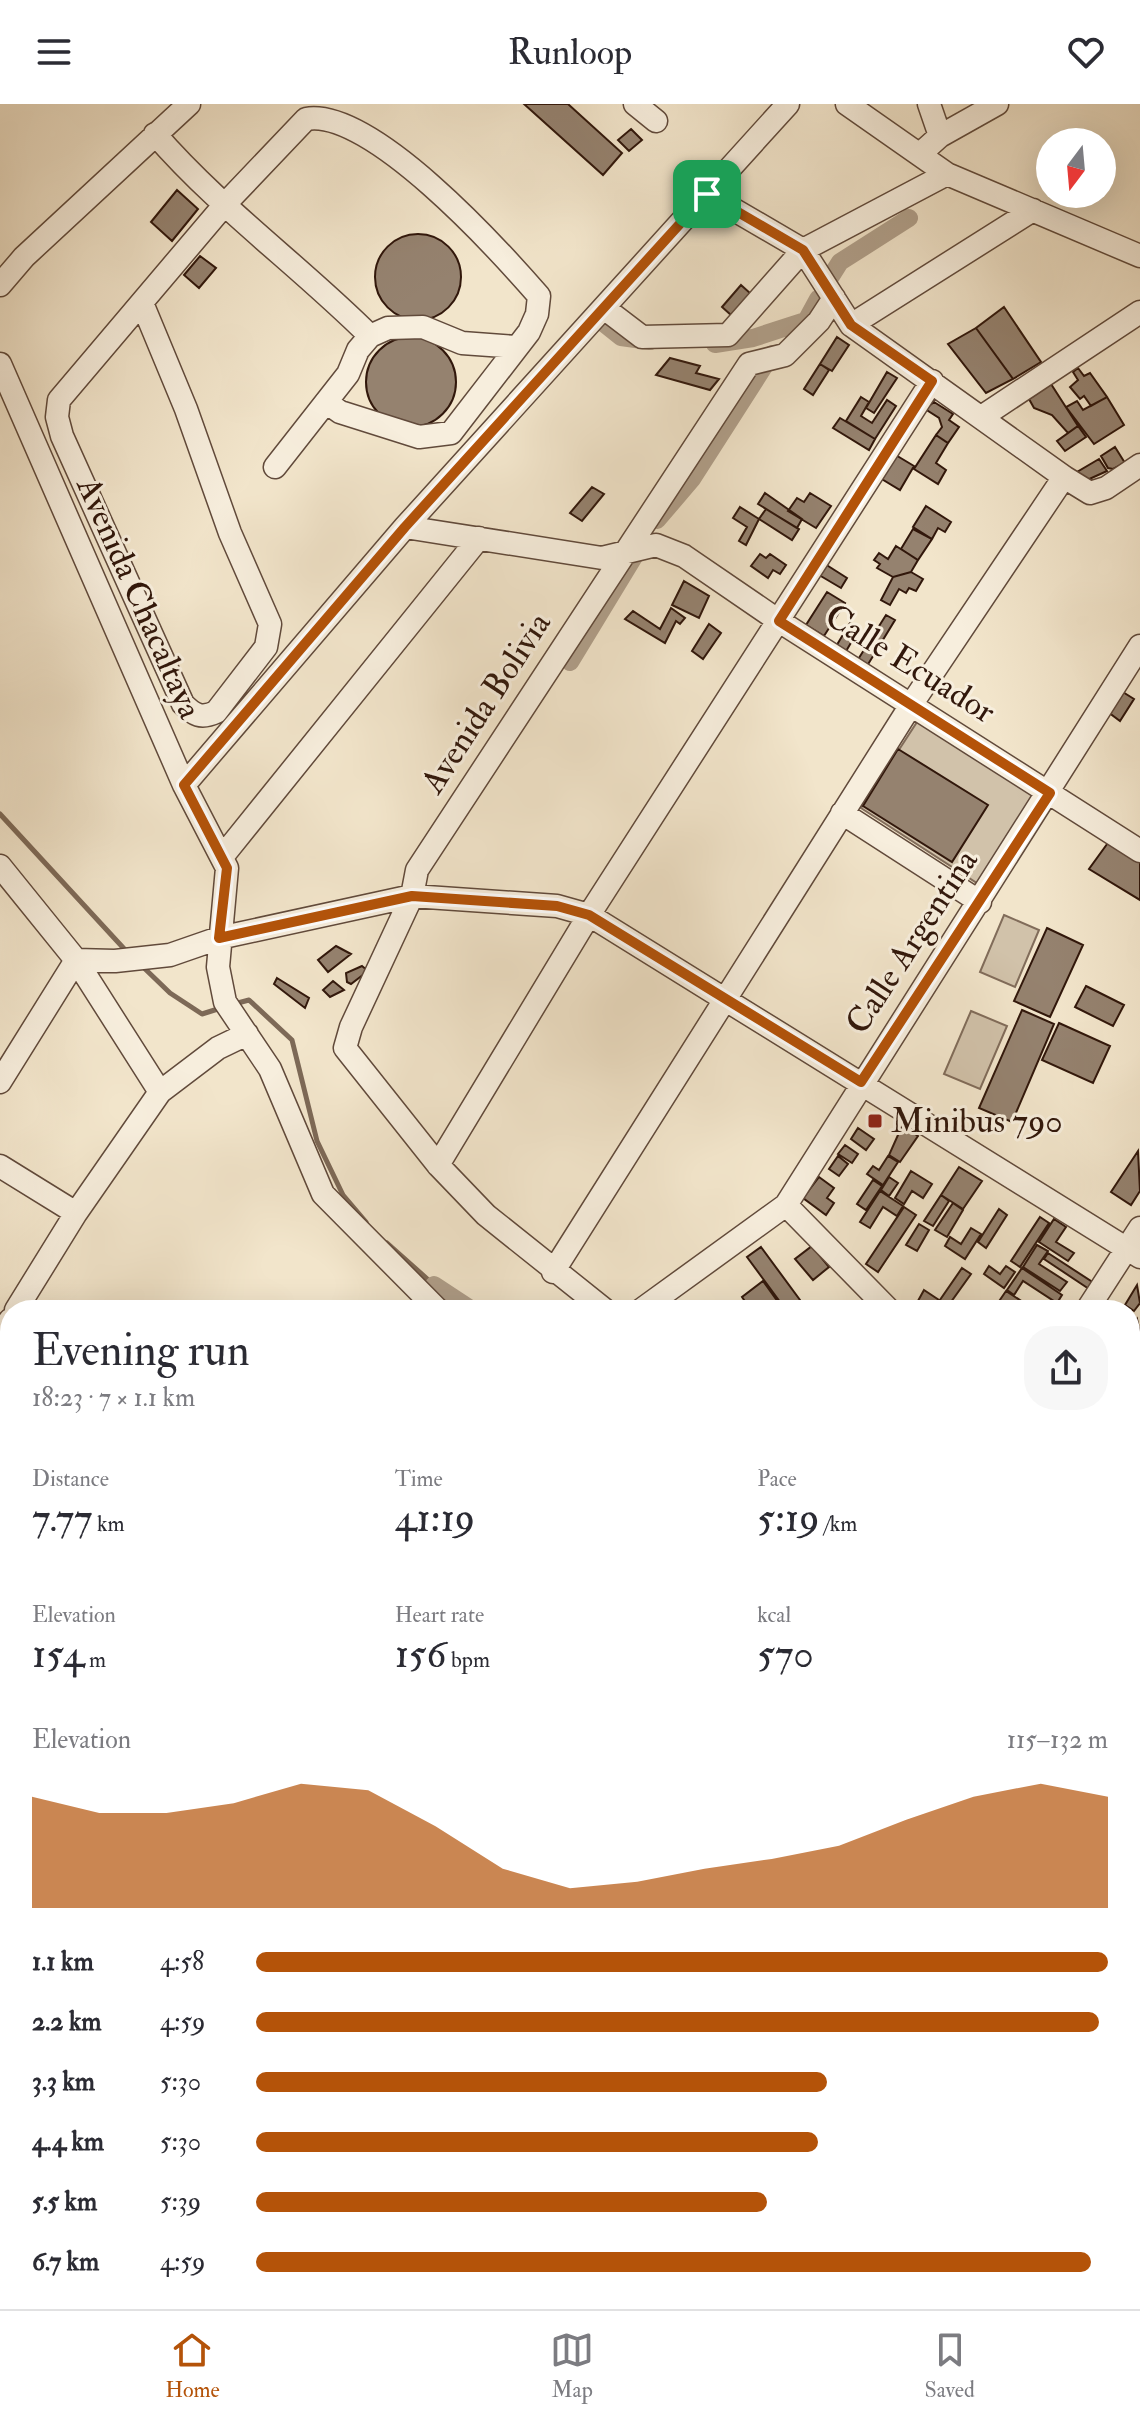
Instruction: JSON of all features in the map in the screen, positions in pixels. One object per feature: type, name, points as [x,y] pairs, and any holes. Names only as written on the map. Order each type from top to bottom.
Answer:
[{"type":"street","points":[[0,285],[24,257],[189,104]]},
{"type":"street","points":[[635,104],[656,121]]},
{"type":"street","points":[[184,785],[405,527],[788,104]]},
{"type":"street","points":[[847,104],[947,174],[983,192],[1140,256]]},
{"type":"street","points":[[929,104],[940,136]]},
{"type":"street","points":[[920,154],[940,136],[997,104]]},
{"type":"street","name":"Avenida Chacaltaya","points":[[142,303],[186,409],[230,533],[270,624],[266,647],[216,712],[206,716],[193,714],[183,704],[131,595],[62,436],[57,417],[59,400],[65,388],[226,203],[306,119],[322,116],[382,145],[495,246],[539,296],[537,314],[516,347],[451,433],[419,437],[340,412],[326,402]]},
{"type":"street","points":[[155,134],[184,168],[370,336]]},
{"type":"street","points":[[604,308],[642,337],[728,335],[803,250],[947,174]]},
{"type":"street","points":[[707,194],[803,250],[851,325],[983,416],[1064,477],[1090,493],[1106,488],[1140,465]]},
{"type":"street","points":[[851,325],[1033,210]]},
{"type":"street","name":"Avenida Bolivia","points":[[438,1165],[345,1048],[351,1027],[412,896],[417,870],[749,364],[785,355],[819,321],[834,298]]},
{"type":"street","points":[[983,416],[1140,312]]},
{"type":"street","points":[[275,467],[326,402],[370,336],[388,328],[423,327],[462,343],[516,347]]},
{"type":"street","name":"Avenida Chacaltaya","points":[[0,364],[184,785],[222,857],[228,881],[218,967],[225,1002],[270,1069],[323,1194],[428,1300]]},
{"type":"street","points":[[591,1300],[486,1215],[438,1165],[589,915],[932,381]]},
{"type":"street","points":[[553,1272],[911,705],[1064,477]]},
{"type":"street","name":"Calle Ecuador","points":[[405,527],[602,558],[656,545],[684,556],[779,621],[1140,851]]},
{"type":"street","points":[[222,857],[479,538]]},
{"type":"street","name":"Calle Argentina","points":[[655,1300],[786,1205],[861,1082],[1050,793],[1140,646]]},
{"type":"street","points":[[842,813],[980,902]]},
{"type":"street","points":[[0,866],[76,960],[160,1092]]},
{"type":"street","points":[[76,960],[115,961],[170,955],[219,938],[412,896],[557,906],[589,915],[1133,1253]]},
{"type":"street","points":[[0,1082],[76,960]]},
{"type":"street","points":[[22,1300],[76,1213],[160,1092],[218,1048],[247,1034]]},
{"type":"street","points":[[0,1166],[76,1213]]},
{"type":"street","points":[[786,1205],[879,1300]]},
{"type":"street","points":[[1095,1300],[1133,1253],[1140,1228]]},
{"type":"shaded area","points":[[919,719],[1038,796],[980,885],[861,808]]},
{"type":"shaded area","points":[[1004,915],[1039,930],[1015,987],[980,972]]},
{"type":"shaded area","points":[[971,1011],[1007,1026],[980,1089],[944,1074]]},
{"type":"building","points":[[524,104],[568,104],[622,153],[603,175]]},
{"type":"building","points":[[631,129],[642,140],[629,151],[618,140]]},
{"type":"building","points":[[177,190],[198,209],[172,241],[151,222]]},
{"type":"building","points":[[418,234],[442,241],[454,253],[461,277],[454,301],[442,313],[418,320],[394,313],[382,301],[375,277],[382,253],[394,241]]},
{"type":"building","points":[[200,256],[216,268],[199,288],[184,275]]},
{"type":"building","points":[[741,285],[751,294],[731,315],[722,307]]},
{"type":"building","points":[[1004,307],[1041,362],[1013,379],[976,328]]},
{"type":"building","points":[[976,328],[1013,379],[986,393],[948,344]]},
{"type":"building","points":[[411,337],[428,341],[443,350],[452,365],[456,382],[452,399],[443,414],[428,423],[411,427],[394,423],[379,414],[370,399],[366,382],[370,365],[379,350],[394,341]]},
{"type":"building","points":[[837,337],[849,345],[832,371],[820,364]]},
{"type":"building","points":[[670,358],[700,366],[696,373],[719,379],[710,390],[656,375]]},
{"type":"building","points":[[820,364],[829,370],[813,395],[804,389]]},
{"type":"building","points":[[1078,368],[1084,376],[1090,373],[1107,397],[1091,406],[1084,396],[1080,399],[1070,387],[1078,380],[1073,372]]},
{"type":"building","points":[[887,372],[897,378],[874,413],[866,408]]},
{"type":"building","points":[[1051,384],[1078,426],[1068,433],[1052,415],[1034,408],[1029,399]]},
{"type":"building","points":[[861,397],[869,402],[861,416],[872,423],[887,400],[896,406],[875,439],[846,421]]},
{"type":"building","points":[[1107,397],[1124,425],[1094,444],[1066,407],[1077,401],[1083,410]]},
{"type":"building","points":[[934,402],[953,414],[949,420],[959,427],[948,443],[936,435],[942,427],[939,418],[925,409]]},
{"type":"building","points":[[840,418],[875,439],[869,450],[833,428]]},
{"type":"building","points":[[1078,426],[1086,437],[1065,451],[1057,441]]},
{"type":"building","points":[[936,435],[948,443],[936,463],[946,470],[938,484],[914,469]]},
{"type":"building","points":[[1115,447],[1125,463],[1108,468],[1101,456]]},
{"type":"building","points":[[894,454],[914,466],[900,490],[880,478]]},
{"type":"building","points":[[1099,459],[1107,471],[1085,481],[1077,472]]},
{"type":"building","points":[[592,487],[604,494],[582,521],[570,513]]},
{"type":"building","points":[[765,493],[802,519],[797,528],[758,504]]},
{"type":"building","points":[[810,493],[831,506],[816,528],[788,511],[797,498],[804,502]]},
{"type":"building","points":[[926,506],[951,522],[945,532],[938,528],[932,539],[913,527]]},
{"type":"building","points":[[740,507],[759,519],[746,545],[739,541],[747,527],[733,518]]},
{"type":"building","points":[[766,509],[799,529],[792,540],[759,519]]},
{"type":"building","points":[[913,529],[932,539],[918,560],[901,549]]},
{"type":"building","points":[[896,546],[918,560],[911,572],[893,577],[877,568],[880,564],[874,560],[879,553],[888,559]]},
{"type":"building","points":[[760,554],[766,558],[770,554],[786,565],[780,574],[773,570],[768,578],[751,566]]},
{"type":"building","points":[[825,564],[847,578],[841,588],[819,575]]},
{"type":"building","points":[[911,572],[923,579],[916,591],[909,588],[906,593],[899,589],[890,605],[881,600],[893,577]]},
{"type":"building","points":[[684,581],[709,596],[699,618],[672,605]]},
{"type":"building","points":[[827,592],[845,603],[824,636],[806,625]]},
{"type":"building","points":[[671,608],[685,618],[680,624],[676,621],[665,643],[625,619],[633,611],[660,629]]},
{"type":"building","points":[[886,615],[895,620],[867,666],[857,661]]},
{"type":"building","points":[[850,623],[859,629],[845,653],[835,648]]},
{"type":"building","points":[[709,624],[721,633],[703,659],[692,651]]},
{"type":"building","points":[[1118,689],[1134,699],[1120,721],[1104,709]]},
{"type":"building","points":[[898,749],[988,805],[952,862],[863,806]]},
{"type":"building","points":[[1110,840],[1140,859],[1140,900],[1089,869]]},
{"type":"building","points":[[1047,928],[1083,945],[1050,1017],[1014,1001]]},
{"type":"building","points":[[336,946],[351,954],[328,972],[318,960]]},
{"type":"building","points":[[362,966],[368,971],[351,984],[347,982],[346,973]]},
{"type":"building","points":[[277,978],[309,998],[305,1008],[274,984]]},
{"type":"building","points":[[333,981],[344,990],[330,997],[323,990]]},
{"type":"building","points":[[1086,986],[1124,1005],[1113,1026],[1075,1007]]},
{"type":"building","points":[[1022,1010],[1054,1024],[1012,1122],[979,1108]]},
{"type":"building","points":[[1059,1023],[1110,1046],[1093,1083],[1042,1060]]},
{"type":"building","points":[[902,1126],[918,1136],[900,1162],[889,1155]]},
{"type":"building","points":[[858,1128],[874,1139],[866,1150],[851,1139]]},
{"type":"building","points":[[845,1145],[858,1154],[852,1163],[838,1154]]},
{"type":"building","points":[[1138,1151],[1140,1191],[1131,1205],[1111,1192]]},
{"type":"building","points":[[838,1156],[848,1164],[839,1176],[829,1169]]},
{"type":"building","points":[[888,1156],[898,1162],[883,1185],[867,1174],[873,1166],[879,1170]]},
{"type":"building","points":[[959,1167],[982,1181],[963,1209],[941,1195]]},
{"type":"building","points":[[911,1171],[932,1184],[923,1198],[912,1191],[904,1204],[895,1198]]},
{"type":"building","points":[[819,1177],[834,1188],[827,1198],[834,1203],[826,1215],[803,1198]]},
{"type":"building","points":[[889,1177],[898,1183],[889,1196],[881,1190]]},
{"type":"building","points":[[873,1180],[882,1186],[866,1210],[857,1204]]},
{"type":"building","points":[[880,1191],[903,1206],[897,1216],[883,1207],[870,1228],[860,1222]]},
{"type":"building","points":[[941,1195],[949,1201],[933,1226],[924,1221]]},
{"type":"building","points":[[953,1203],[963,1210],[947,1237],[935,1230]]},
{"type":"building","points":[[904,1207],[916,1215],[878,1272],[866,1264]]},
{"type":"building","points":[[999,1209],[1007,1215],[986,1248],[978,1242]]},
{"type":"building","points":[[1040,1217],[1049,1223],[1020,1267],[1011,1261]]},
{"type":"building","points":[[1054,1219],[1066,1227],[1056,1242],[1074,1253],[1068,1261],[1039,1242]]},
{"type":"building","points":[[919,1224],[929,1230],[917,1251],[906,1245]]},
{"type":"building","points":[[971,1228],[981,1234],[965,1259],[945,1246],[950,1237],[961,1244]]},
{"type":"building","points":[[1037,1245],[1048,1251],[1039,1264],[1067,1282],[1060,1291],[1023,1267]]},
{"type":"building","points":[[812,1246],[829,1267],[813,1280],[795,1259]]},
{"type":"building","points":[[761,1247],[800,1300],[779,1300],[747,1257]]},
{"type":"building","points":[[1048,1253],[1094,1283],[1089,1289],[1044,1259]]},
{"type":"building","points":[[989,1266],[1000,1274],[1006,1266],[1015,1272],[1004,1288],[984,1274]]},
{"type":"building","points":[[962,1268],[971,1274],[952,1300],[940,1300]]},
{"type":"building","points":[[1022,1268],[1062,1295],[1059,1300],[1052,1300],[1023,1281],[1014,1295],[1007,1290]]},
{"type":"building","points":[[763,1281],[777,1300],[744,1300],[742,1297]]},
{"type":"building","points":[[1137,1285],[1140,1300],[1128,1300]]},
{"type":"building","points":[[924,1290],[939,1300],[918,1300]]},
{"type":"building","points":[[1006,1291],[1020,1300],[1000,1300]]},
{"type":"waterway","points":[[828,281],[840,262],[909,218]]},
{"type":"waterway","points":[[793,333],[806,321],[818,299]]},
{"type":"waterway","points":[[596,317],[621,337],[650,341]]},
{"type":"waterway","points":[[715,344],[753,338],[802,322]]},
{"type":"waterway","points":[[657,520],[692,479],[772,354]]},
{"type":"waterway","points":[[570,662],[635,555]]},
{"type":"waterway","points":[[0,814],[128,953]]},
{"type":"waterway","points":[[141,965],[170,993],[202,1014],[221,1008]]},
{"type":"waterway","points":[[234,1004],[249,1000],[292,1040],[317,1141],[343,1195],[366,1222]]},
{"type":"waterway","points":[[387,1243],[434,1285]]},
{"type":"waterway","points":[[434,1285],[457,1300]]},
{"type":"place","name":"Minibus 790","points":[[875,1121]]},
{"type":"route","points":[[707,194],[803,250],[851,325],[932,381],[779,621],[1050,793],[861,1082],[589,915],[557,906],[412,896],[219,938],[228,881],[227,868],[184,785],[405,527],[707,194]]}]
